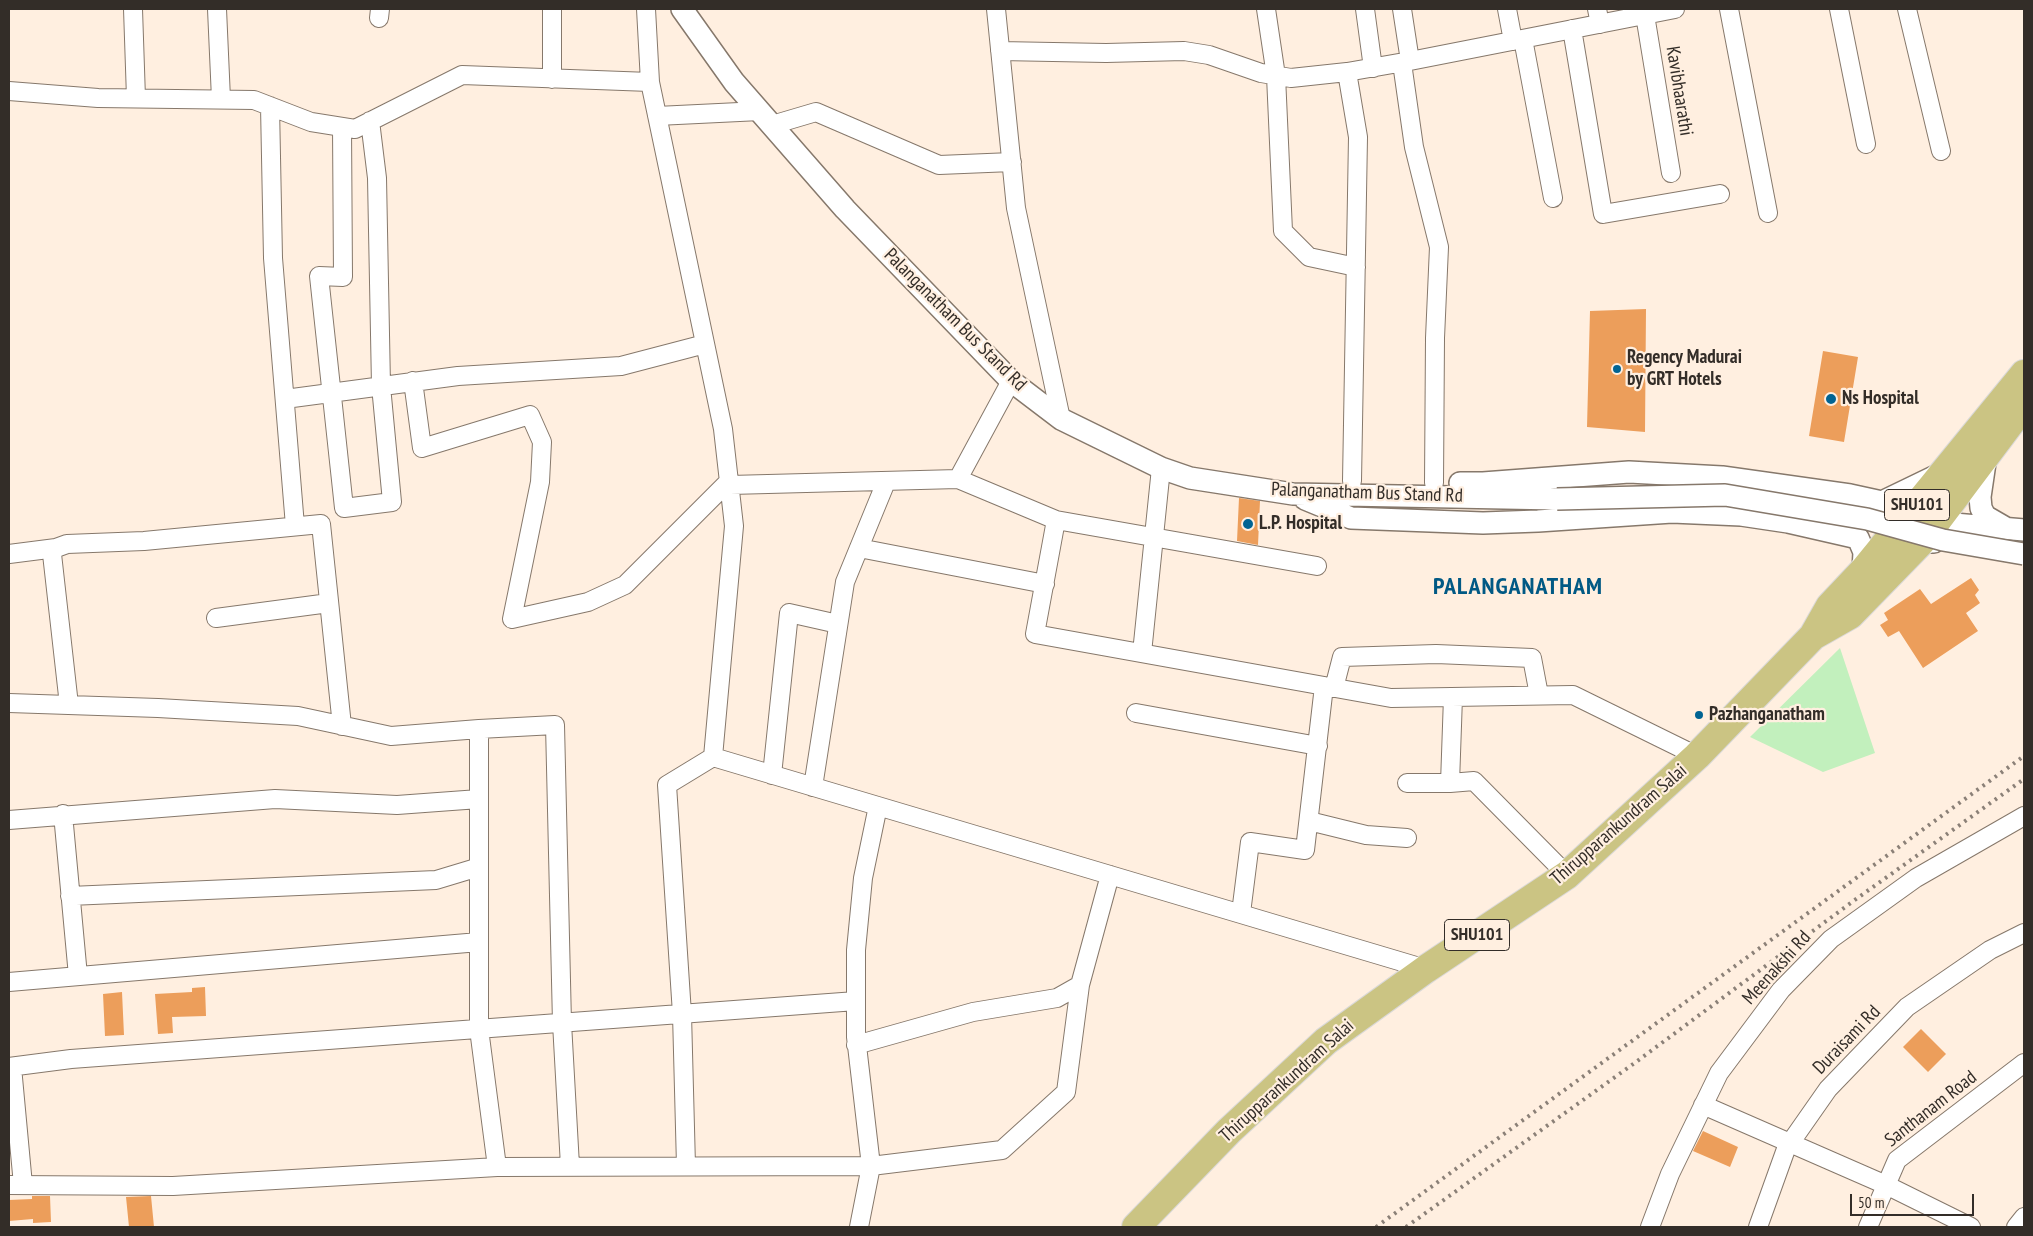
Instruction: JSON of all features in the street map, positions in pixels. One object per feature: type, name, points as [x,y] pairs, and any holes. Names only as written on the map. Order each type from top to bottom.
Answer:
[{"type":"main road","name":"Thirupparankundram Salai","points":[[1136,1227],[1229,1131],[1326,1041],[1426,969],[1567,875],[1697,756],[1813,636],[1830,606],[1863,571],[2024,374]]},
{"type":"main road","name":"Thirupparankundram Salai","points":[[1813,636],[1850,615],[1921,542],[1935,526],[2024,405]]},
{"type":"street","points":[[133,9],[136,98]]},
{"type":"street","points":[[217,9],[221,99]]},
{"type":"street","points":[[552,9],[552,78]]},
{"type":"street","points":[[646,9],[650,82],[723,429],[734,526],[713,757]]},
{"type":"street","name":"Palanganatham Bus Stand Rd","points":[[682,9],[734,82],[845,209],[1011,381],[1061,419],[1161,468],[1190,478],[1293,494],[1557,499],[1725,495],[1867,519],[1943,540],[2024,554]]},
{"type":"street","points":[[996,9],[1016,208],[1061,419]]},
{"type":"street","points":[[1266,9],[1276,76],[1283,231],[1309,257],[1356,267]]},
{"type":"street","points":[[1365,9],[1373,68]]},
{"type":"street","points":[[1402,9],[1414,148],[1439,247],[1435,338],[1434,483]]},
{"type":"street","points":[[1507,9],[1518,40],[1553,198]]},
{"type":"street","points":[[1000,51],[1106,53],[1184,51],[1209,55],[1261,73],[1291,78],[1373,68],[1518,40],[1572,29],[1599,16],[1645,15],[1675,9]]},
{"type":"street","points":[[1729,9],[1768,213]]},
{"type":"street","points":[[1839,9],[1866,144]]},
{"type":"street","points":[[1907,9],[1941,151]]},
{"type":"street","name":"Kavibhaarathi","points":[[1645,15],[1671,173]]},
{"type":"street","points":[[1572,29],[1603,214],[1720,194]]},
{"type":"street","points":[[1347,72],[1358,137],[1352,481]]},
{"type":"street","points":[[9,90],[98,98],[254,100],[311,122],[355,129],[462,75],[650,82]]},
{"type":"street","points":[[270,106],[273,258],[295,526]]},
{"type":"street","points":[[657,116],[766,118],[816,112],[939,165],[1012,162]]},
{"type":"street","points":[[342,127],[343,277],[319,276],[344,508],[392,502],[381,386],[377,178],[370,121]]},
{"type":"street","points":[[284,398],[458,376],[621,366],[705,344]]},
{"type":"street","points":[[413,381],[422,448],[530,416],[542,442],[540,482],[512,619],[588,602],[625,585],[729,483],[958,480],[1056,520],[1317,566]]},
{"type":"street","points":[[958,480],[1011,381]]},
{"type":"street","points":[[1987,453],[1980,497],[1981,508],[1985,516],[2014,529]]},
{"type":"street","points":[[1142,653],[1161,468]]},
{"type":"street","points":[[1293,494],[1352,481],[1483,483],[1629,472],[1722,477],[1850,495],[1882,502],[1944,473]]},
{"type":"street","points":[[813,787],[845,582],[886,482]]},
{"type":"street","points":[[1293,494],[1351,518],[1483,523],[1672,512],[1742,515],[1788,522],[1886,543],[1934,542],[1954,524],[2014,529]]},
{"type":"street","points":[[1056,520],[1035,634],[1391,698],[1572,695],[1697,756]]},
{"type":"street","points":[[9,554],[56,548],[67,544],[144,541],[321,524],[342,726]]},
{"type":"street","points":[[1858,538],[1864,552],[1863,571]]},
{"type":"street","points":[[56,548],[52,554],[69,705]]},
{"type":"street","points":[[859,548],[1045,584]]},
{"type":"street","points":[[216,618],[329,603]]},
{"type":"street","points":[[772,775],[789,614],[838,624]]},
{"type":"street","points":[[1241,914],[1250,842],[1305,850],[1318,746],[1329,687],[1342,657],[1436,654],[1532,658],[1540,696]]},
{"type":"street","points":[[1450,783],[1453,697]]},
{"type":"street","points":[[9,703],[298,716],[391,736],[555,725],[562,1023],[570,1166]]},
{"type":"street","points":[[1136,713],[1318,746]]},
{"type":"street","points":[[479,729],[479,1029],[497,1167]]},
{"type":"street","points":[[686,1166],[682,1014],[667,785],[713,757],[1426,969]]},
{"type":"street","points":[[1407,783],[1474,781],[1567,875]]},
{"type":"street","points":[[9,820],[63,814],[275,799],[396,805],[479,799]]},
{"type":"street","points":[[859,1227],[871,1166],[856,1045],[856,950],[863,878],[878,806]]},
{"type":"street","points":[[63,814],[78,976]]},
{"type":"street","name":"Meenakshi Rd","points":[[1650,1227],[1670,1174],[1719,1073],[1781,990],[1831,939],[1916,878],[2024,816]]},
{"type":"street","points":[[1309,821],[1366,835],[1407,838]]},
{"type":"street","points":[[70,896],[436,880],[479,867]]},
{"type":"street","points":[[856,1001],[71,1060],[10,1067],[16,1185],[173,1186],[497,1167],[871,1166],[1002,1150],[1066,1092],[1080,985],[1110,875]]},
{"type":"street","name":"Duraisami Rd","points":[[1758,1227],[1786,1150],[1828,1089],[1907,1007],[1990,950],[2024,932]]},
{"type":"street","points":[[9,982],[479,942]]},
{"type":"street","points":[[856,1045],[973,1012],[1057,998],[1080,985]]},
{"type":"street","name":"Santhanam Road","points":[[1868,1227],[1897,1160],[2024,1063]]},
{"type":"street","points":[[1703,1105],[1886,1185],[1971,1227]]},
{"type":"street","points":[[2016,1227],[2024,1217]]},
{"type":"green space","points":[[1840,648],[1875,753],[1823,772],[1750,737]]},
{"type":"building","name":"Regency Madurai by GRT Hotels","points":[[1646,309],[1645,432],[1587,427],[1590,311]]},
{"type":"building","points":[[1823,351],[1858,357],[1844,442],[1809,436]]},
{"type":"building","points":[[1239,498],[1260,501],[1258,545],[1237,541]]},
{"type":"building","points":[[1971,578],[1979,590],[1975,595],[1980,603],[1966,613],[1978,631],[1923,668],[1899,631],[1888,637],[1880,625],[1888,620],[1884,613],[1920,589],[1931,604]]},
{"type":"building","points":[[205,987],[206,1016],[172,1017],[173,1033],[158,1034],[155,994],[192,992],[192,988]]},
{"type":"building","points":[[122,992],[124,1035],[105,1036],[103,994]]},
{"type":"building","points":[[1921,1029],[1946,1054],[1928,1072],[1903,1047]]},
{"type":"building","points":[[1703,1131],[1738,1147],[1730,1167],[1693,1151]]},
{"type":"building","points":[[32,1196],[50,1196],[51,1222],[33,1223],[33,1219],[9,1221],[9,1200],[32,1199]]},
{"type":"building","points":[[151,1196],[154,1227],[129,1227],[126,1197]]},
{"type":"railway","points":[[1376,1227],[2024,756]]},
{"type":"railway","points":[[1406,1227],[2024,779]]},
{"type":"place","name":"Regency Madurai by GRT Hotels","points":[[1617,369]]},
{"type":"place","name":"Ns Hospital","points":[[1831,399]]},
{"type":"place","name":"L.P. Hospital","points":[[1248,524]]},
{"type":"place","name":"Pazhanganatham","points":[[1699,715]]},
{"type":"district","name":"PALANGANATHAM","points":[[1518,587]]}]
